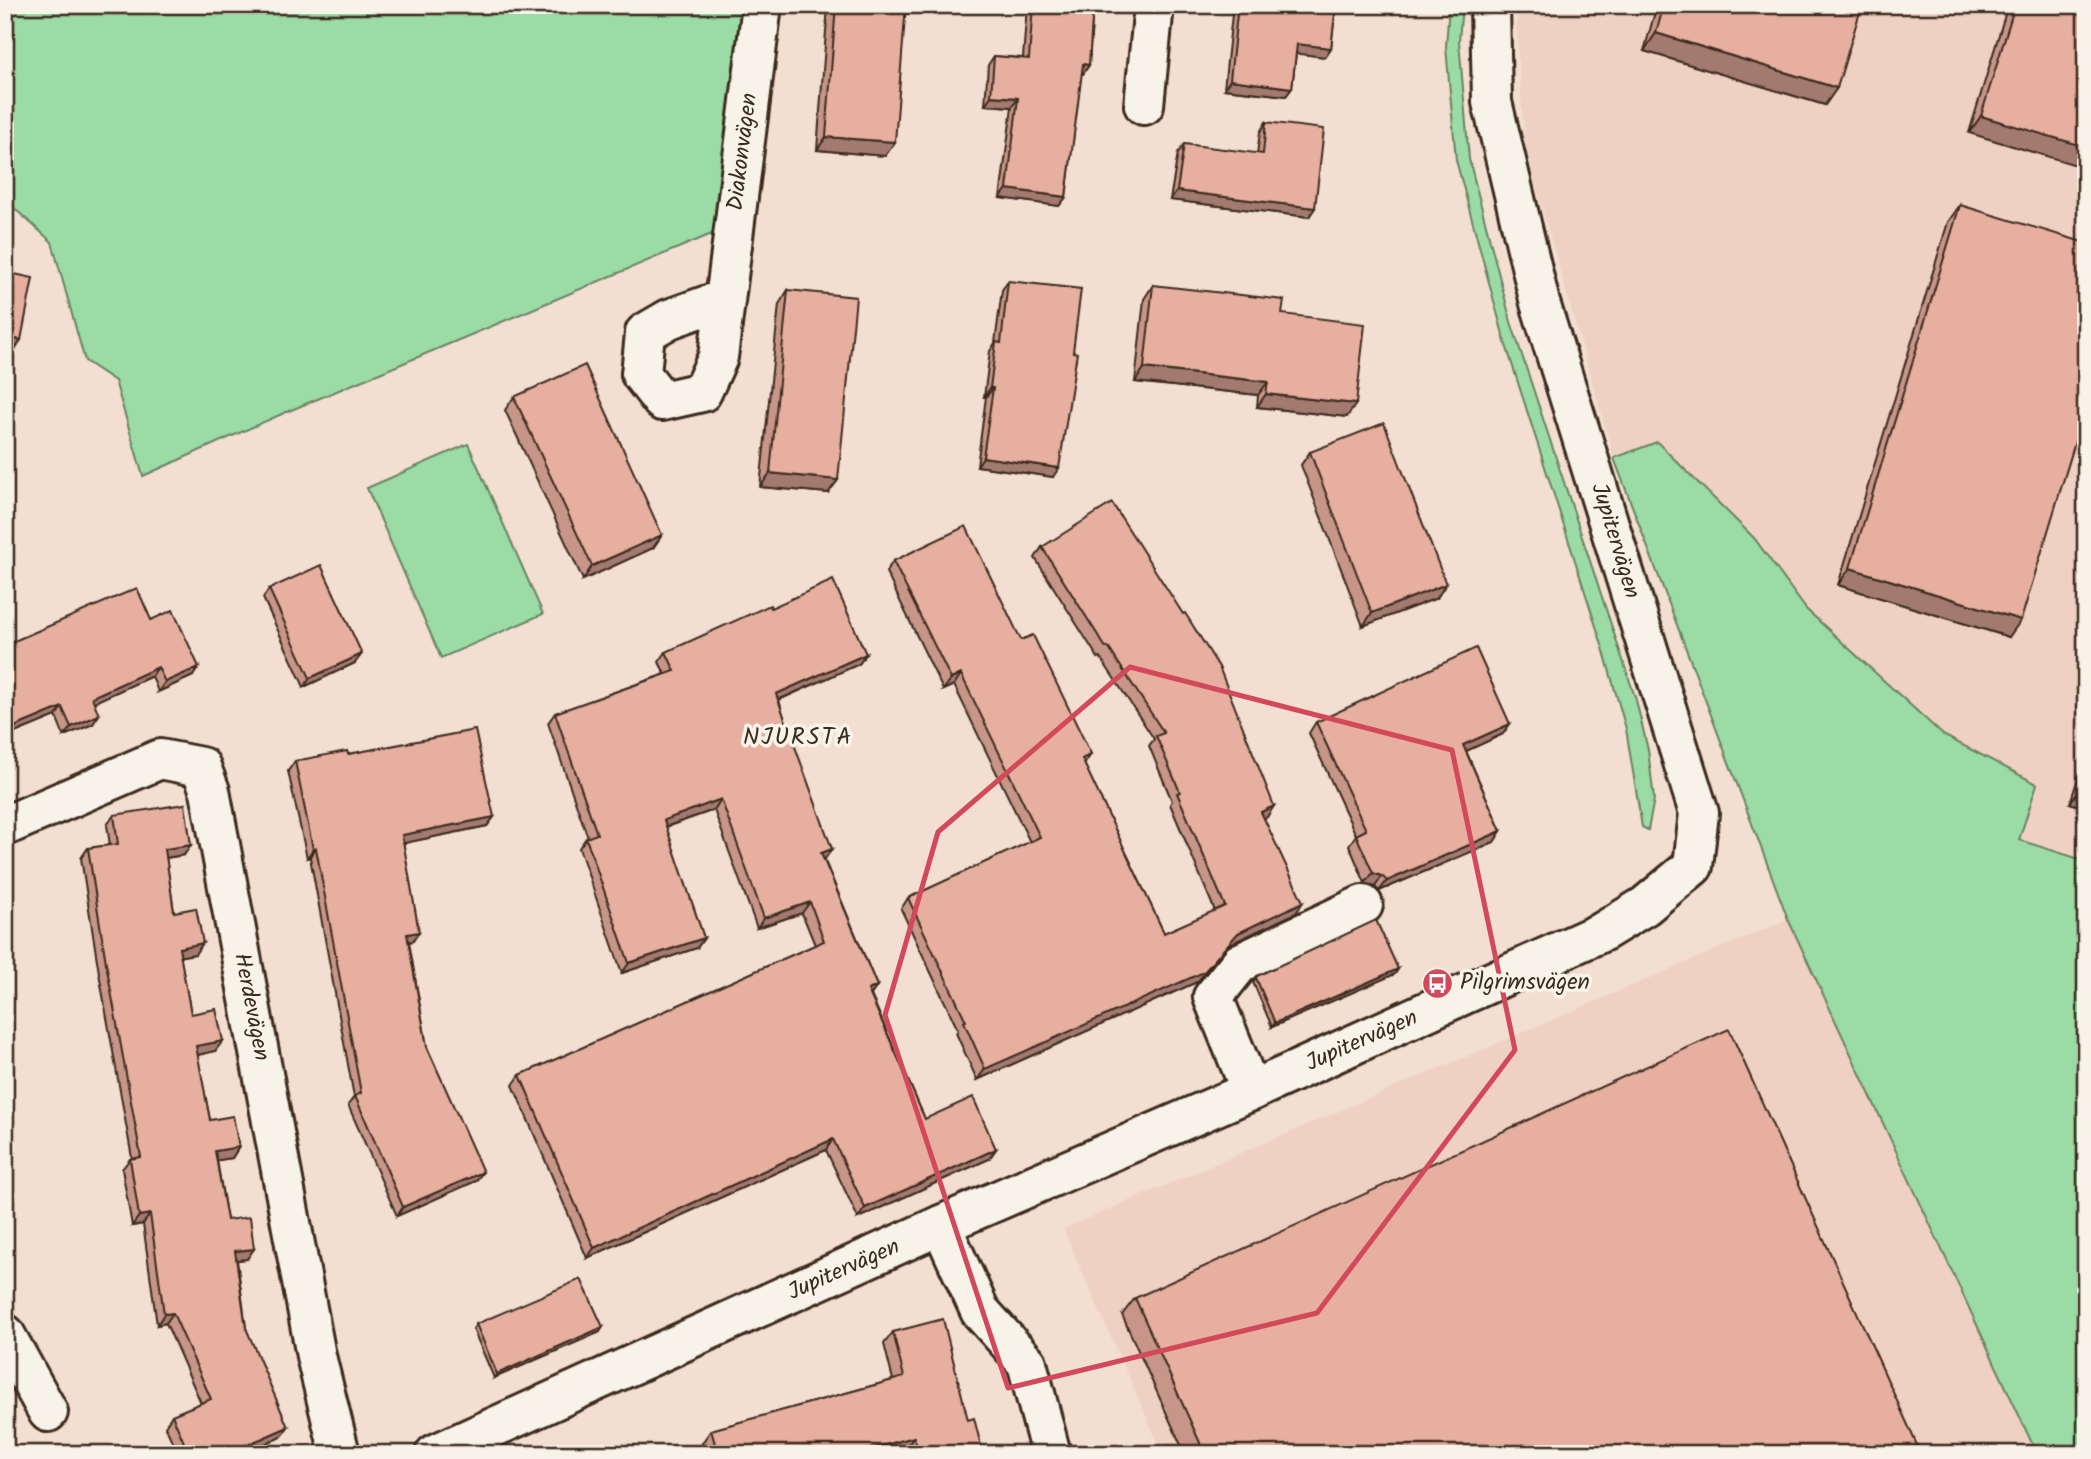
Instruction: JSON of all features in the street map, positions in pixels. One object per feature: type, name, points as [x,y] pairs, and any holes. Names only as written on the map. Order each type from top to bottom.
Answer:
[{"type":"street","name":"Diakonvägen","points":[[725,299],[762,5]]},
{"type":"street","points":[[1144,105],[1154,5]]},
{"type":"street","name":"Jupitervägen","points":[[435,1454],[1604,931],[1645,906],[1693,866],[1699,813],[1540,303],[1492,102],[1490,5]]},
{"type":"street","name":"Herdevägen","points":[[5,826],[160,759],[201,767],[210,791],[316,1356],[340,1454]]},
{"type":"street","points":[[1251,1091],[1213,997],[1240,963],[1363,905]]},
{"type":"street","points":[[941,1226],[980,1311],[1027,1363],[1051,1454]]},
{"type":"street","points":[[5,1334],[48,1412]]},
{"type":"highlighted area","points":[[1130,667],[1452,750],[1515,1050],[1317,1313],[1008,1388],[885,1015],[938,832]]},
{"type":"shaded area","points":[[1519,5],[2086,5],[2086,861],[2018,840],[2037,784],[1943,735],[1806,609],[1754,538],[1657,442],[1614,458],[1525,150],[1516,26]]},
{"type":"shaded area","points":[[1788,919],[2037,1454],[1163,1454],[1063,1229]]},
{"type":"green space","points":[[5,5],[741,5],[714,233],[284,413],[143,476],[115,381],[85,361],[52,242],[5,200]]},
{"type":"green space","points":[[1449,5],[1462,5],[1459,41],[1469,159],[1511,322],[1636,700],[1648,750],[1654,799],[1648,830],[1642,827],[1626,729],[1603,648],[1505,342],[1456,160],[1446,47]]},
{"type":"green space","points":[[1657,442],[1754,538],[1806,609],[1943,735],[2037,784],[2019,840],[2086,861],[2086,1454],[2037,1454],[1788,919],[1614,458]]},
{"type":"green space","points":[[468,444],[543,614],[441,658],[367,488]]},
{"type":"building","points":[[836,5],[906,5],[895,142],[826,137]]},
{"type":"building","points":[[1033,5],[1093,5],[1089,65],[1083,64],[1066,197],[1007,189],[1018,98],[991,96],[994,56],[1029,59]]},
{"type":"building","points":[[1238,5],[1336,5],[1331,48],[1297,44],[1292,88],[1230,80]]},
{"type":"building","points":[[1664,5],[1862,5],[1837,88],[1656,33]]},
{"type":"building","points":[[2015,5],[2086,5],[2086,147],[1981,116]]},
{"type":"building","points":[[1266,122],[1324,129],[1315,208],[1177,191],[1184,144],[1263,154]]},
{"type":"building","points":[[1960,205],[2086,243],[2086,406],[2021,620],[1850,568]]},
{"type":"building","points":[[5,272],[33,278],[21,340],[5,337]]},
{"type":"building","points":[[1008,281],[1081,289],[1073,352],[1077,353],[1059,468],[983,457],[993,388],[990,388],[996,342],[1001,343]]},
{"type":"building","points":[[1153,285],[1284,300],[1282,314],[1365,324],[1356,404],[1266,394],[1268,382],[1144,368]]},
{"type":"building","points":[[788,290],[856,297],[838,480],[770,473]]},
{"type":"building","points":[[585,365],[662,535],[592,566],[514,397]]},
{"type":"building","points":[[1384,423],[1446,584],[1372,613],[1310,452]]},
{"type":"building","points":[[1112,503],[1219,667],[1274,806],[1261,812],[1303,902],[1238,933],[1204,972],[985,1069],[964,1022],[966,1021],[908,898],[1040,837],[961,674],[951,679],[893,561],[966,526],[1021,640],[1033,635],[1091,754],[1082,759],[1164,933],[1225,906],[1156,736],[1164,733],[1042,547]]},
{"type":"building","points":[[321,565],[362,654],[310,678],[269,589]]},
{"type":"building","points":[[833,580],[866,654],[776,694],[832,849],[821,853],[877,986],[868,990],[925,1119],[973,1097],[996,1149],[865,1208],[833,1139],[594,1248],[520,1075],[824,941],[810,902],[764,918],[721,799],[664,820],[704,938],[629,963],[586,838],[597,834],[555,713],[675,671],[666,652]]},
{"type":"building","points":[[137,588],[151,620],[173,610],[199,667],[165,682],[158,667],[92,697],[99,715],[71,727],[62,707],[5,731],[5,645]]},
{"type":"building","points":[[1476,648],[1510,724],[1463,745],[1501,831],[1387,881],[1373,873],[1356,835],[1366,830],[1316,722]]},
{"type":"building","points":[[475,730],[494,817],[402,835],[419,932],[407,934],[427,1047],[483,1172],[403,1207],[355,1096],[361,1093],[316,848],[313,849],[295,761]]},
{"type":"building","points":[[185,804],[191,845],[165,849],[174,912],[196,908],[203,943],[179,948],[191,1014],[216,1009],[223,1041],[196,1046],[210,1120],[233,1116],[239,1147],[215,1151],[227,1220],[250,1217],[254,1249],[235,1251],[246,1328],[288,1427],[226,1454],[189,1454],[172,1415],[211,1399],[173,1313],[164,1314],[150,1214],[139,1216],[130,1159],[141,1157],[88,848],[118,844],[114,815]]},
{"type":"building","points":[[1376,920],[1398,969],[1275,1023],[1257,976]]},
{"type":"building","points":[[1729,1029],[1921,1454],[1205,1454],[1135,1298]]},
{"type":"building","points":[[581,1279],[603,1327],[497,1374],[476,1324]]},
{"type":"building","points":[[943,1319],[968,1420],[974,1418],[983,1454],[919,1454],[914,1437],[852,1454],[718,1454],[711,1430],[904,1377],[893,1332]]},
{"type":"place","name":"Pilgrimsvägen","points":[[1437,983]]},
{"type":"district","name":"NJURSTA","points":[[798,737]]}]
